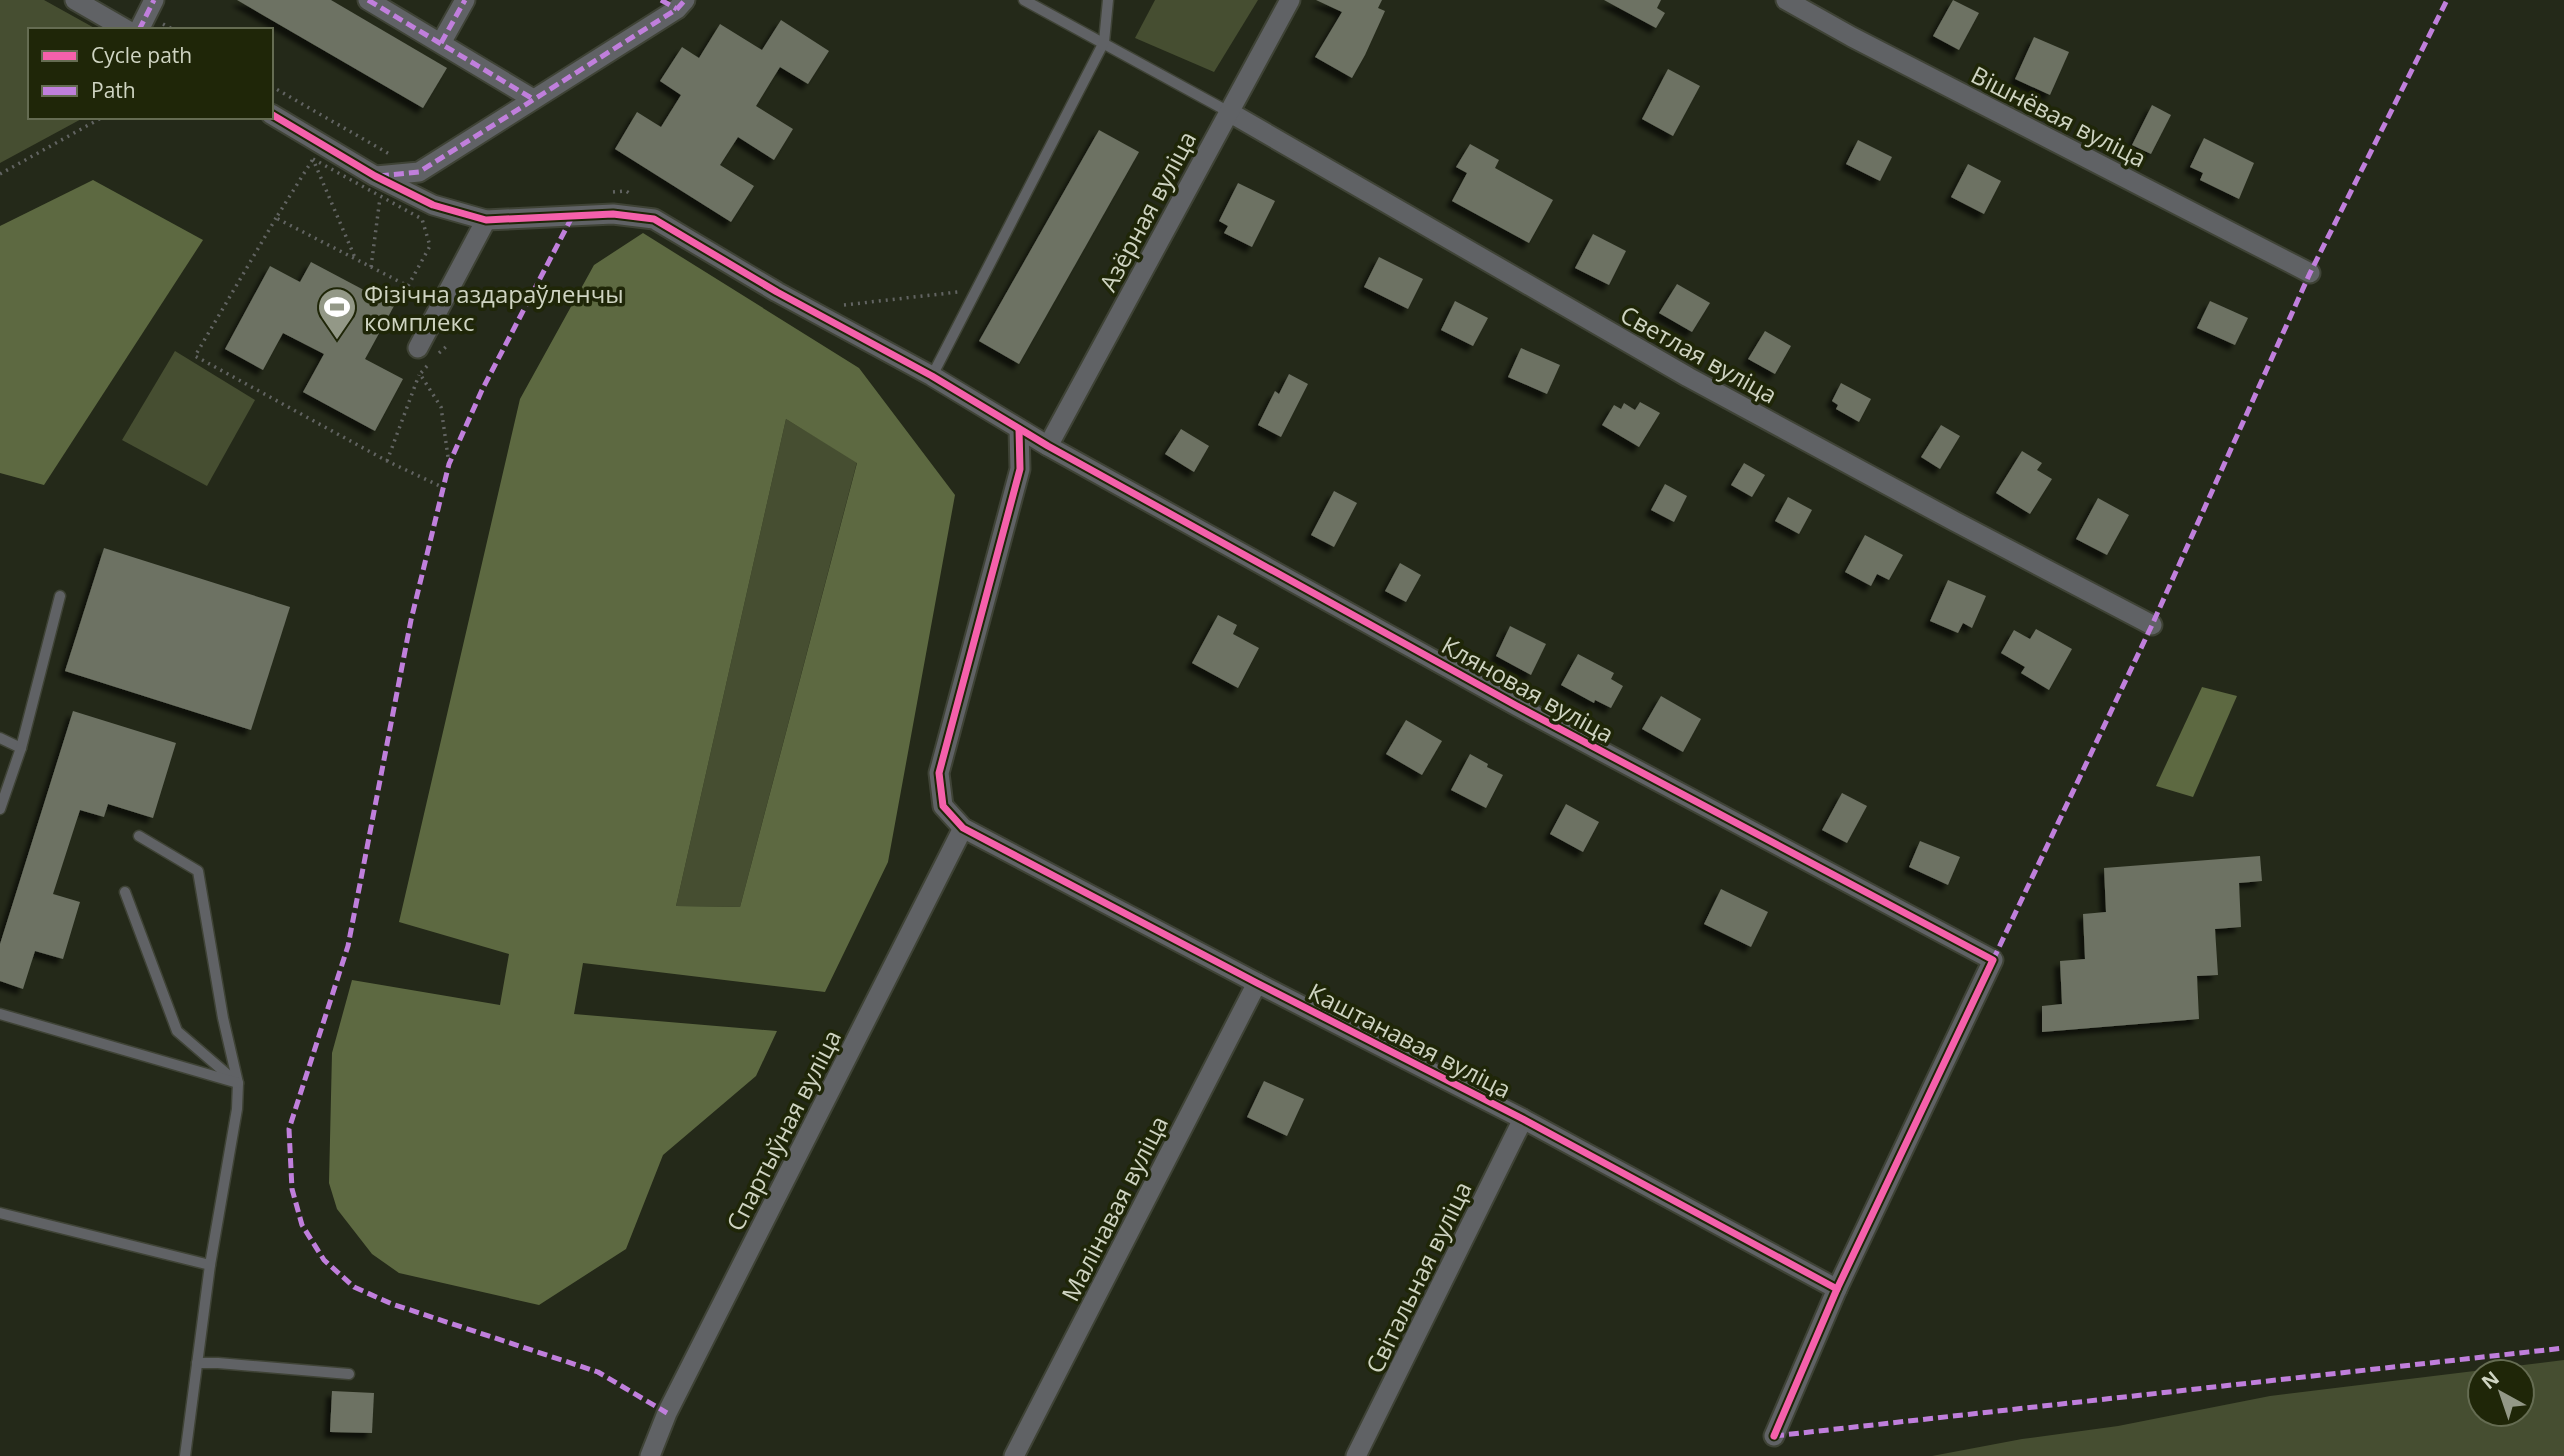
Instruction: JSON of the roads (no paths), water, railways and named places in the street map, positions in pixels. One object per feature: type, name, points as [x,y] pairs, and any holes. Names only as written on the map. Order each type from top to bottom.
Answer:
[{"type":"street","points":[[75,0],[124,28]]},
{"type":"street","points":[[140,28],[155,0]]},
{"type":"street","points":[[368,0],[533,99]]},
{"type":"street","points":[[441,43],[465,0]]},
{"type":"street","name":"Азёрная вуліца","points":[[1048,446],[1290,0]]},
{"type":"street","name":"Вішнёвая вуліца","points":[[1786,0],[1852,37],[2310,273]]},
{"type":"street","points":[[375,176],[419,172],[533,99],[674,3]]},
{"type":"street","name":"Светлая вуліца","points":[[1228,112],[1688,377],[2152,625]]},
{"type":"street","name":"Кляновая вуліца","points":[[273,115],[375,176],[433,205],[486,220],[613,214],[654,219],[777,292],[932,376],[1048,446],[1517,706],[1993,960],[1837,1289]]},
{"type":"street","points":[[423,356],[486,220]]},
{"type":"street","points":[[963,828],[943,806],[939,774],[1020,469],[1019,429]]},
{"type":"street","name":"Каштанавая вуліца","points":[[963,828],[1523,1119],[1837,1289]]},
{"type":"street","name":"Спартыўная вуліца","points":[[650,1456],[667,1413],[963,828]]},
{"type":"street","name":"Малінавая вуліца","points":[[1014,1456],[1257,983]]},
{"type":"street","name":"Світальная вуліца","points":[[1356,1456],[1523,1119]]},
{"type":"street","points":[[1774,1436],[1837,1289]]},
{"type":"lane","points":[[1024,0],[1228,112]]},
{"type":"lane","points":[[932,376],[1104,42],[1108,0]]},
{"type":"lane","points":[[0,809],[21,748],[60,596]]},
{"type":"lane","points":[[0,738],[21,748]]},
{"type":"lane","points":[[139,836],[198,871],[223,1018],[238,1083],[237,1109],[210,1265],[185,1456]]},
{"type":"lane","points":[[125,892],[177,1031],[238,1083]]},
{"type":"lane","points":[[0,1014],[238,1083]]},
{"type":"lane","points":[[0,1213],[210,1265]]},
{"type":"lane","points":[[197,1363],[349,1374]]},
{"type":"place","name":"Фізічна аздараўленчы комплекс","points":[[337,341]]}]
